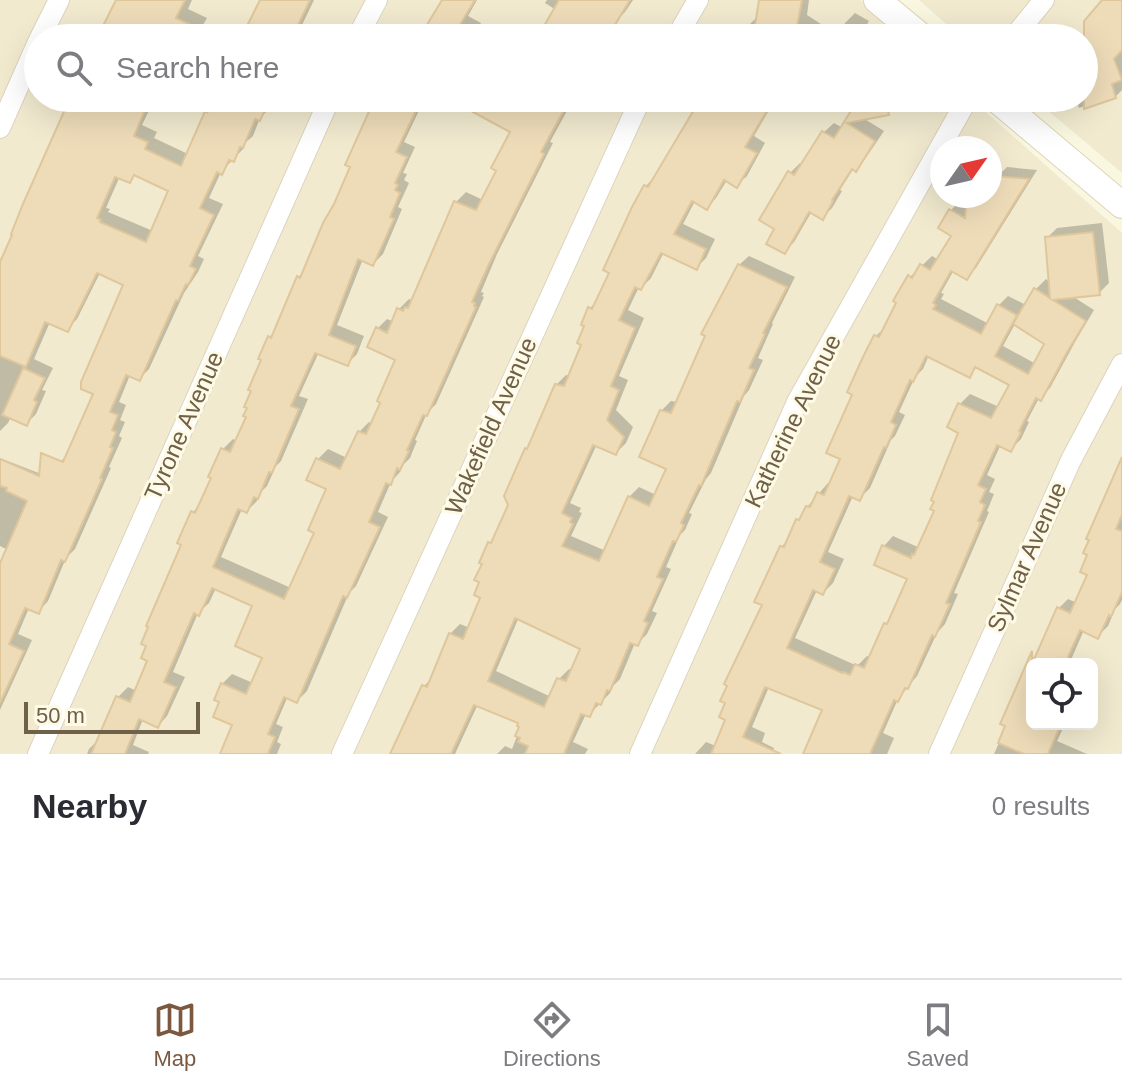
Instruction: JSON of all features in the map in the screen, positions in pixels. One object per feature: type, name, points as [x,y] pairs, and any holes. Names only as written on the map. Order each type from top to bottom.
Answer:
[{"type":"street","points":[[47,24],[59,0]]},
{"type":"street","points":[[364,24],[377,0]]},
{"type":"street","points":[[684,24],[698,0]]},
{"type":"street","points":[[877,0],[906,24]]},
{"type":"street","points":[[1024,24],[1044,0]]},
{"type":"street","points":[[0,128],[24,74]]},
{"type":"street","name":"Tyrone Avenue","points":[[38,754],[324,112]]},
{"type":"street","name":"Wakefield Avenue","points":[[342,754],[635,112]]},
{"type":"street","name":"Katherine Avenue","points":[[640,754],[797,402],[960,112]]},
{"type":"street","points":[[1012,112],[1122,205]]},
{"type":"street","name":"Sylmar Avenue","points":[[939,754],[1071,460],[1122,364]]},
{"type":"shaded area","points":[[0,0],[861,0],[888,24],[24,24],[24,112],[986,112],[1122,233],[1122,754],[0,754]]},
{"type":"shaded area","points":[[919,0],[1122,0],[1122,173],[1050,112],[1098,112],[1098,24],[946,24]]},
{"type":"building","points":[[116,0],[185,0],[176,18],[189,24],[104,24]]},
{"type":"building","points":[[260,0],[310,0],[299,24],[248,24]]},
{"type":"building","points":[[442,0],[475,0],[460,24],[427,24]]},
{"type":"building","points":[[559,0],[630,0],[615,24],[545,24]]},
{"type":"building","points":[[759,0],[802,0],[798,24],[755,24]]},
{"type":"building","points":[[1102,0],[1122,0],[1122,50],[1114,59],[1122,80],[1112,84],[1116,98],[1098,104],[1098,24],[1084,24]]},
{"type":"building","points":[[64,112],[144,112],[134,136],[148,142],[145,149],[181,166],[205,112],[264,112],[260,121],[255,119],[234,162],[229,160],[222,175],[217,172],[200,208],[214,215],[190,266],[196,269],[176,300],[140,381],[126,375],[110,412],[118,415],[112,430],[116,432],[102,479],[65,562],[61,560],[39,614],[25,608],[9,644],[24,651],[0,703],[0,563],[27,501],[0,486],[0,459],[39,476],[41,453],[63,462],[93,394],[81,389],[81,382],[123,285],[97,273],[68,332],[45,322],[26,367],[0,356],[0,262]],"holes":[[[134,175],[168,191],[146,242],[97,218],[115,177],[130,183]]]},
{"type":"building","points":[[369,112],[415,112],[396,152],[407,157],[395,183],[398,185],[395,190],[400,193],[390,217],[394,219],[373,266],[358,259],[329,335],[356,346],[348,366],[315,353],[291,406],[299,409],[272,473],[269,472],[258,499],[254,497],[247,513],[238,509],[213,567],[284,599],[314,533],[308,530],[326,489],[306,480],[316,458],[340,469],[358,431],[366,434],[395,360],[367,347],[376,327],[387,333],[397,308],[403,311],[405,307],[408,308],[454,201],[476,210],[496,171],[491,168],[510,132],[473,112],[563,112],[488,266],[472,302],[476,307],[427,416],[423,415],[391,485],[386,483],[369,522],[380,527],[347,598],[343,596],[297,703],[284,697],[268,734],[275,737],[268,754],[220,754],[232,725],[213,717],[219,702],[214,700],[221,683],[246,694],[262,658],[235,646],[252,606],[212,588],[199,616],[194,613],[164,682],[176,687],[158,728],[139,719],[125,754],[91,754],[116,696],[130,702],[147,661],[141,658],[146,646],[141,644],[146,626],[181,545],[177,543],[191,511],[195,513],[221,448],[230,452],[246,417],[243,416],[247,408],[244,407],[261,360],[258,359],[268,336],[271,338],[297,276],[300,278],[334,204],[350,167],[345,165]]},
{"type":"building","points":[[693,112],[766,112],[745,147],[757,153],[737,188],[724,180],[707,210],[692,201],[674,234],[706,249],[697,270],[661,253],[641,290],[635,287],[619,320],[635,328],[611,386],[619,390],[607,420],[624,437],[616,455],[593,445],[562,513],[572,518],[570,522],[573,524],[562,546],[599,561],[628,496],[649,506],[666,469],[639,457],[660,410],[671,413],[705,336],[701,334],[738,264],[787,287],[763,333],[749,368],[754,370],[740,402],[737,401],[701,486],[681,523],[684,525],[657,577],[663,579],[644,621],[648,623],[638,646],[630,643],[601,705],[596,703],[590,717],[581,714],[564,754],[525,754],[528,746],[518,742],[520,738],[515,736],[518,723],[474,705],[451,754],[390,754],[422,685],[427,687],[449,633],[463,639],[480,598],[474,595],[479,582],[474,580],[482,564],[479,563],[508,505],[504,496],[555,384],[564,386],[581,345],[577,343],[588,307],[592,309],[609,273],[603,270],[644,185],[648,187]],"holes":[[[515,618],[580,649],[566,681],[557,678],[544,707],[488,681]]]},
{"type":"building","points":[[850,112],[888,112],[889,115],[847,123],[875,141],[856,172],[852,169],[823,220],[809,212],[785,254],[766,244],[774,229],[759,220],[788,171],[794,175],[822,131],[834,138]]},
{"type":"building","points":[[1002,177],[1029,179],[967,280],[951,271],[933,303],[936,305],[933,309],[981,334],[997,304],[1017,315],[995,356],[1028,374],[1044,344],[1013,324],[1034,288],[1050,298],[1045,237],[1093,232],[1100,295],[1053,300],[1086,321],[1041,401],[1036,398],[1011,452],[997,445],[978,485],[986,489],[980,502],[985,505],[978,521],[981,522],[946,603],[950,604],[935,637],[932,635],[908,689],[905,688],[898,702],[894,700],[870,754],[803,754],[822,710],[765,687],[743,737],[781,754],[711,754],[725,720],[719,717],[725,703],[720,701],[727,686],[724,684],[762,605],[754,602],[796,519],[799,520],[806,506],[810,507],[817,492],[824,495],[840,459],[826,453],[852,395],[847,392],[862,359],[874,335],[879,337],[896,303],[893,301],[908,275],[912,278],[920,264],[930,270],[951,236],[938,228],[949,209],[965,218],[966,208],[1002,208]],"holes":[[[926,356],[970,378],[975,367],[1009,385],[991,418],[958,403],[947,427],[958,433],[931,500],[934,502],[930,509],[934,511],[914,555],[911,558],[882,545],[874,565],[907,579],[864,668],[855,664],[850,675],[842,673],[787,648],[813,590],[823,595],[835,569],[820,562],[849,496],[860,501],[896,425],[891,422],[910,380],[913,382]]]},
{"type":"building","points":[[23,368],[45,378],[34,400],[37,402],[27,426],[2,415]]},
{"type":"building","points":[[1122,457],[1122,515],[1116,529],[1122,531],[1122,592],[1098,639],[1080,630],[1068,658],[1035,658],[1057,607],[1070,613],[1087,575],[1080,572],[1087,555],[1083,553],[1089,540],[1086,539]]},
{"type":"building","points":[[1026,665],[1026,730],[1058,730],[1048,754],[1024,754],[998,743],[1005,726],[1000,724]]}]
